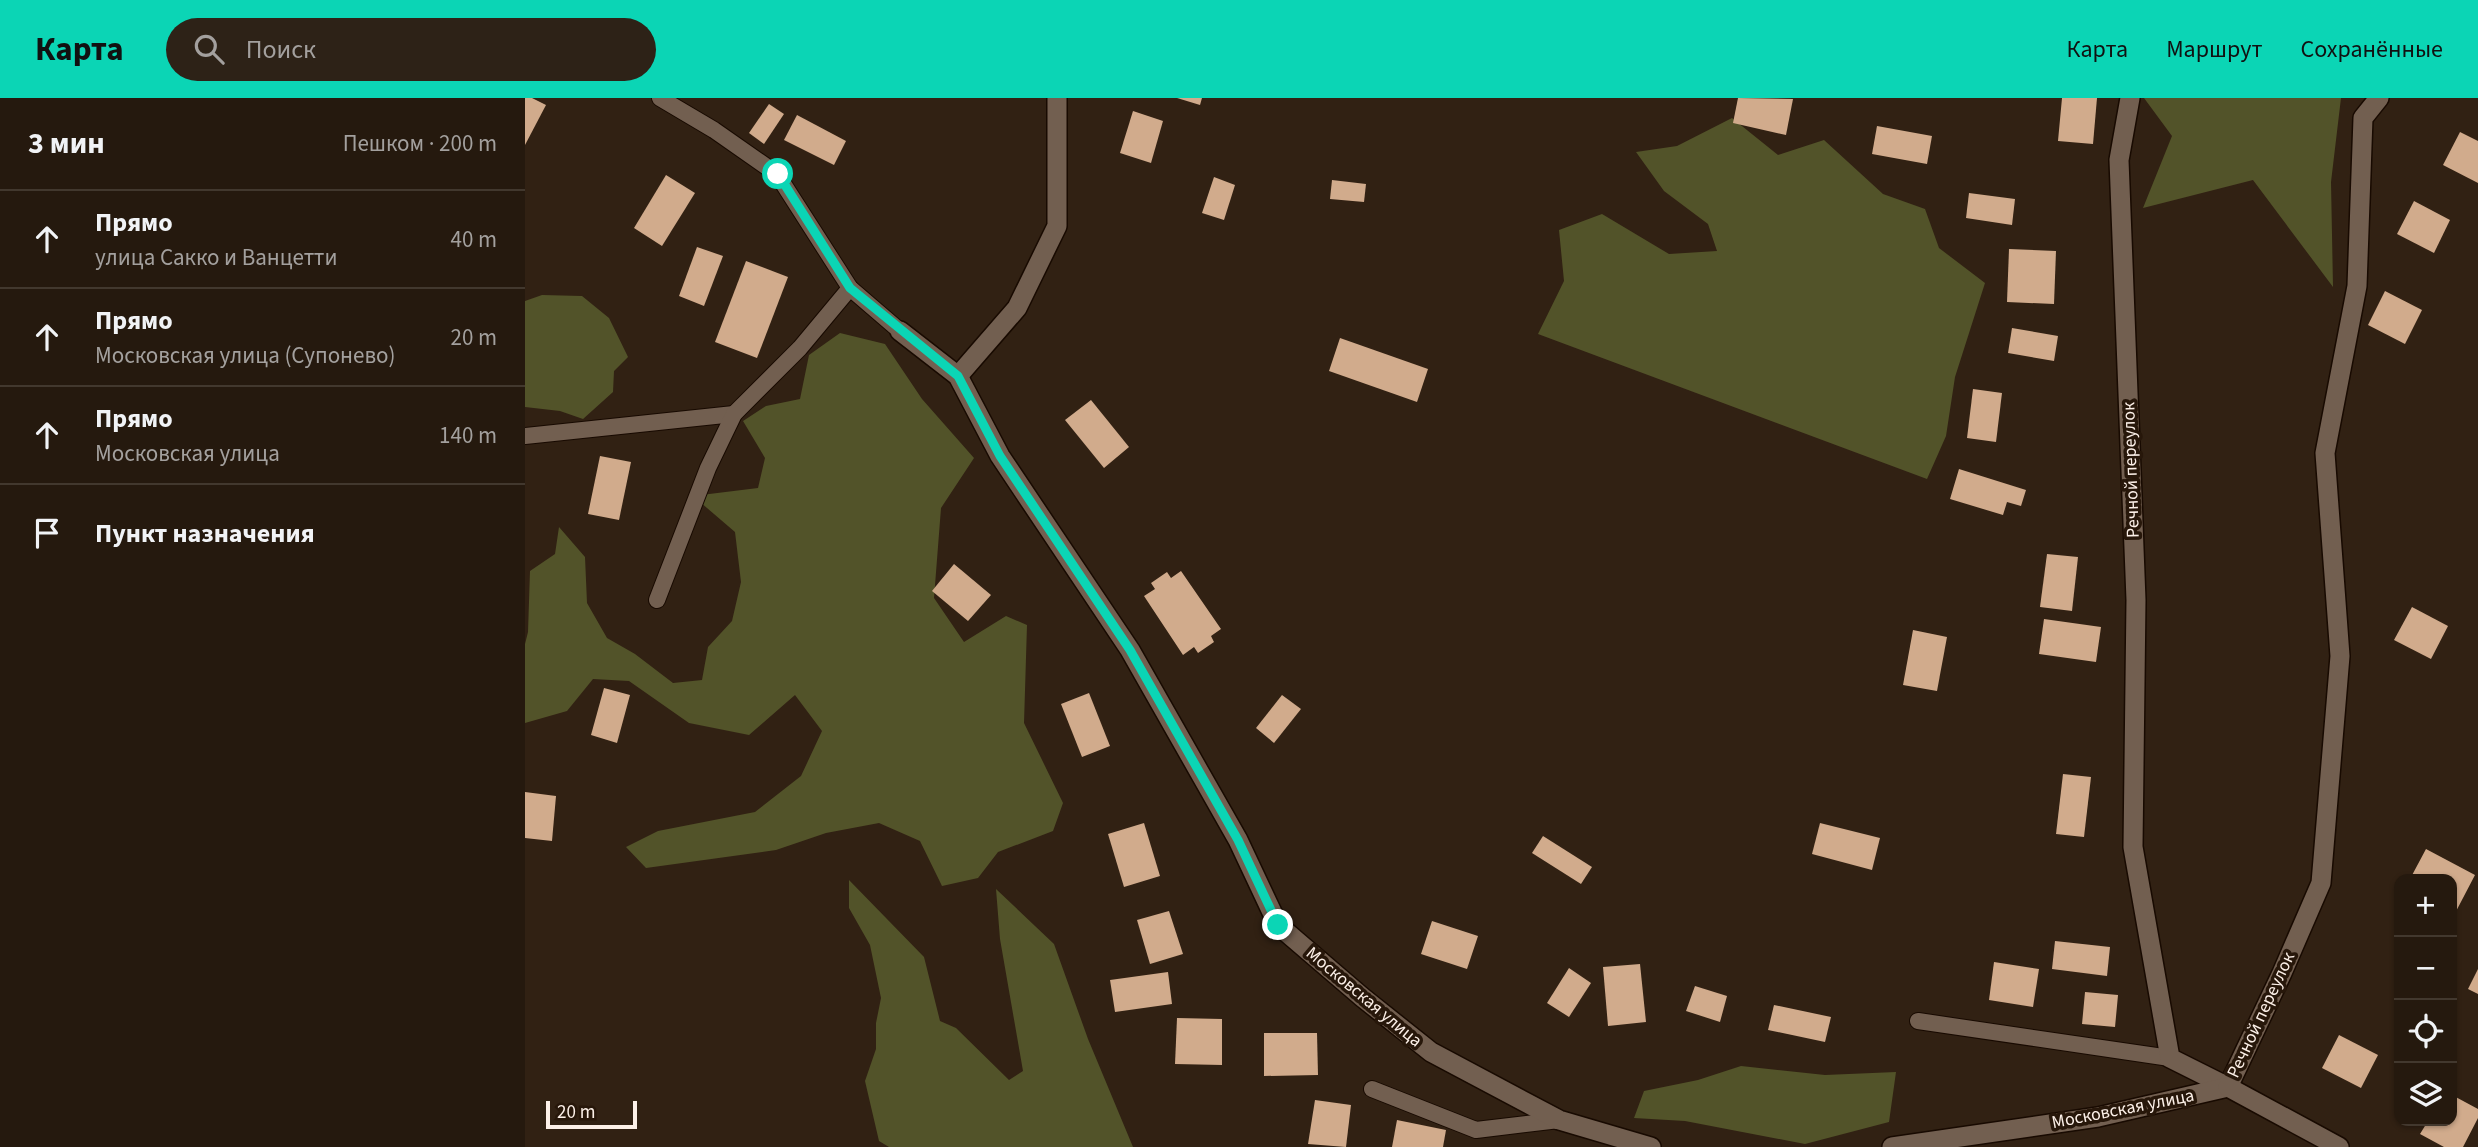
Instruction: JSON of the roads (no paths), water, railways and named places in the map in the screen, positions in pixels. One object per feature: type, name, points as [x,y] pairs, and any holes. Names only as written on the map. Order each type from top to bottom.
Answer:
[{"type":"street","points":[[900,331],[958,376],[1017,308],[1057,226],[1057,98]]},
{"type":"street","name":"Речной переулок","points":[[2130,98],[2119,160],[2136,600],[2133,847],[2170,1058],[2228,1087],[2321,883],[2340,656],[2325,453],[2357,286],[2363,118],[2379,98]]},
{"type":"street","name":"Московская улица","points":[[958,376],[1000,456],[1130,650],[1238,840],[1278,925],[1362,998],[1431,1052],[1559,1120],[1651,1147]]},
{"type":"street","points":[[2228,1087],[2339,1147]]},
{"type":"street","name":"Московская улица","points":[[1892,1147],[2098,1117],[2228,1087]]},
{"type":"lane","points":[[660,98],[714,130],[778,174],[850,288],[900,331]]},
{"type":"lane","points":[[657,600],[708,468],[734,414],[800,348],[850,288]]},
{"type":"lane","points":[[525,436],[734,414]]},
{"type":"lane","points":[[1918,1021],[2170,1058]]},
{"type":"lane","points":[[1372,1088],[1476,1130],[1559,1120]]}]
